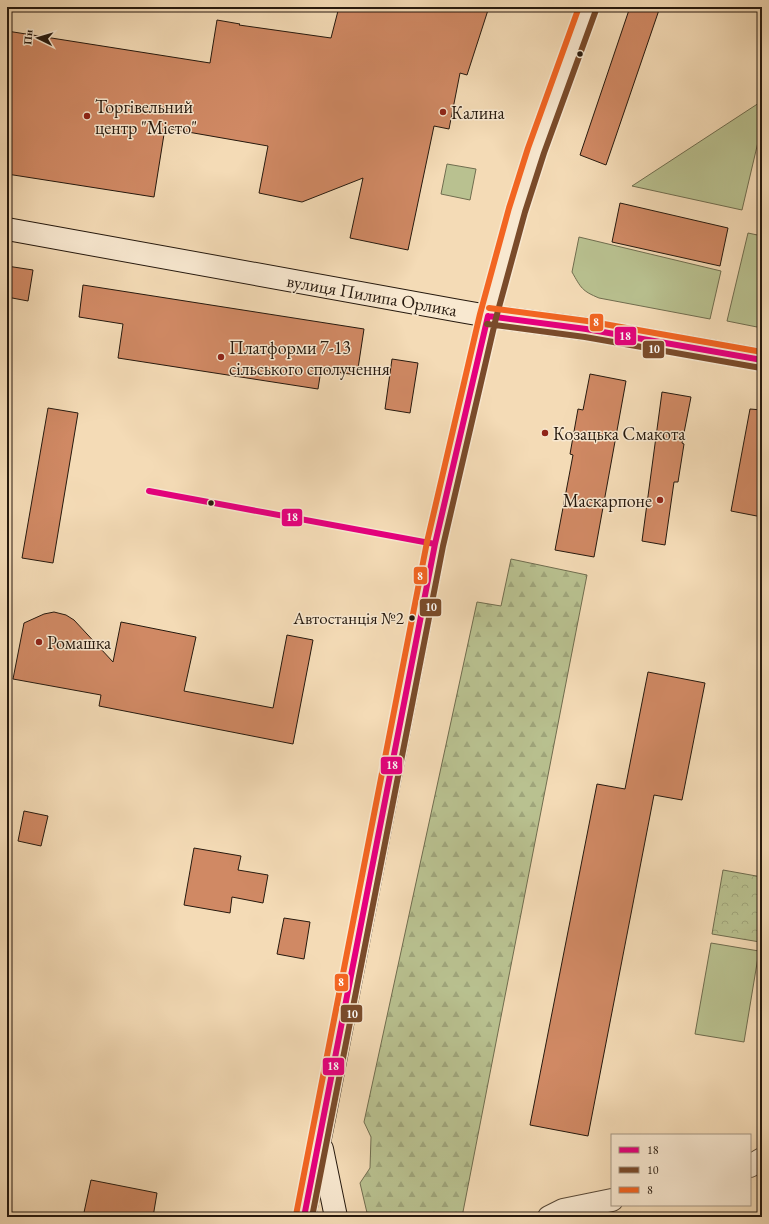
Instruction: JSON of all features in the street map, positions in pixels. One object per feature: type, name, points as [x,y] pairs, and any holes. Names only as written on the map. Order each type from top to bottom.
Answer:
[{"type":"main road","points":[[304,1217],[435,544],[488,316],[517,210],[536,150],[588,7]]},
{"type":"main road","name":"вулиця Пилипа Орлика","points":[[7,229],[488,316],[586,329],[762,360]]},
{"type":"main road","points":[[320,1140],[336,1217]]},
{"type":"main road","points":[[751,1165],[762,1159]]},
{"type":"main road","points":[[549,1217],[563,1210],[611,1200]]},
{"type":"green space","points":[[762,101],[762,125],[742,210],[632,186]]},
{"type":"green space","points":[[447,164],[476,169],[470,200],[441,194]]},
{"type":"green space","points":[[748,233],[762,236],[762,328],[727,321]]},
{"type":"green space","points":[[579,237],[721,271],[710,319],[599,298],[585,291],[572,272]]},
{"type":"green space","points":[[511,559],[587,575],[462,1217],[368,1217],[360,1183],[370,1168],[371,1137],[364,1122],[477,602],[501,606]]},
{"type":"green space","points":[[723,870],[762,877],[762,934],[760,942],[712,934]]},
{"type":"green space","points":[[711,943],[759,951],[744,1042],[695,1034]]},
{"type":"building","points":[[339,7],[489,7],[467,75],[460,73],[449,129],[434,126],[408,250],[350,238],[363,178],[302,202],[259,193],[268,146],[165,128],[154,197],[7,174],[7,31],[210,63],[217,20],[240,24],[239,25],[331,38]]},
{"type":"building","points":[[630,7],[660,7],[606,165],[580,155]]},
{"type":"building","points":[[620,203],[728,228],[720,266],[612,242]]},
{"type":"building","points":[[7,266],[33,270],[28,301],[7,297]]},
{"type":"building","points":[[83,285],[364,329],[357,375],[321,370],[318,389],[118,358],[123,324],[79,317]]},
{"type":"building","points":[[392,359],[418,363],[410,413],[385,409]]},
{"type":"building","points":[[590,374],[626,381],[594,557],[555,550],[573,455],[570,454],[578,409],[583,410]]},
{"type":"building","points":[[662,392],[691,397],[682,443],[684,444],[678,482],[674,482],[665,545],[642,541]]},
{"type":"building","points":[[48,408],[78,413],[53,563],[22,558]]},
{"type":"building","points":[[750,409],[762,410],[762,517],[731,511]]},
{"type":"building","points":[[54,612],[66,615],[74,620],[113,662],[121,622],[196,637],[184,691],[273,708],[287,635],[313,640],[293,744],[99,706],[101,695],[13,679],[24,623],[44,614]]},
{"type":"building","points":[[648,672],[705,683],[682,800],[654,795],[588,1136],[530,1125],[597,784],[625,789]]},
{"type":"building","points":[[24,811],[48,816],[41,846],[18,841]]},
{"type":"building","points":[[194,848],[241,856],[238,870],[268,875],[263,903],[232,897],[230,913],[184,905]]},
{"type":"building","points":[[284,918],[310,922],[304,959],[277,954]]},
{"type":"building","points":[[91,1180],[157,1193],[153,1217],[83,1217]]},
{"type":"transit line","name":"8","points":[[296,1215],[427,542],[480,314],[509,208],[528,148],[579,7]]},
{"type":"transit line","name":"10","points":[[312,1217],[443,546],[496,318],[525,212],[544,153],[596,10]]},
{"type":"transit line","name":"8","points":[[489,308],[587,321],[762,352]]},
{"type":"transit line","name":"18","points":[[488,316],[586,329],[762,360]]},
{"type":"transit line","name":"18","points":[[304,1217],[435,544],[488,316]]},
{"type":"transit line","name":"10","points":[[487,324],[585,337],[761,368]]},
{"type":"transit line","name":"18","points":[[149,491],[435,544]]},
{"type":"place","name":"Калина","points":[[443,112]]},
{"type":"place","name":"Торгівельний центр \"Місто\"","points":[[87,116]]},
{"type":"place","name":"Платформи 7-13 сільського сполучення","points":[[221,357]]},
{"type":"place","name":"Козацька Смакота","points":[[545,433]]},
{"type":"place","name":"Маскарпоне","points":[[660,500]]},
{"type":"place","name":"Автостанція №2","points":[[412,618]]},
{"type":"place","name":"Ромашка","points":[[39,642]]}]
